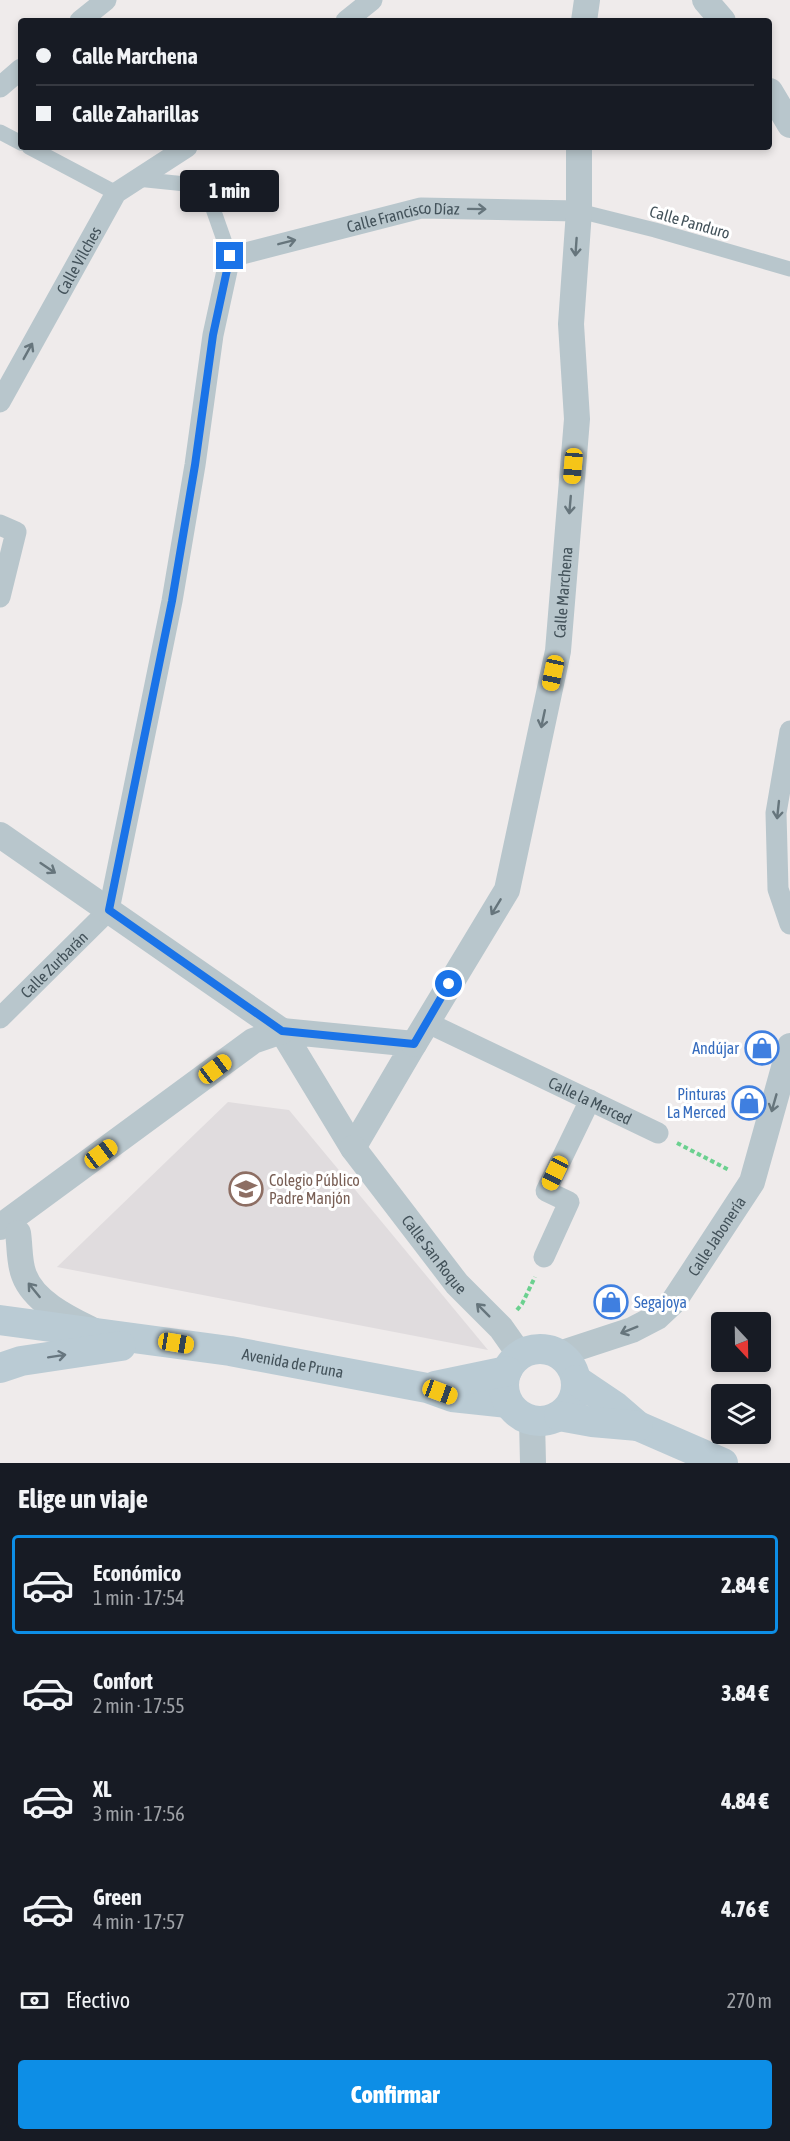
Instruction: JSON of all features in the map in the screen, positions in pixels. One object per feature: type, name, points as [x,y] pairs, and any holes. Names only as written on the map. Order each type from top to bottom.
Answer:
[{"type":"main road","name":"Avenida de Pruna","points":[[0,1320],[230,1351],[427,1388],[452,1397],[533,1413],[638,1426]]},
{"type":"main road","name":"Avenida de Pruna","points":[[0,1368],[21,1361],[158,1340]]},
{"type":"main road","points":[[549,1350],[559,1354],[573,1370],[576,1380],[573,1400],[567,1409],[533,1413],[505,1392],[504,1381],[513,1363],[529,1351],[549,1350]]},
{"type":"main road","name":"Avenida de Pruna","points":[[427,1388],[513,1363]]},
{"type":"main road","name":"Avenida de Pruna","points":[[576,1380],[616,1407],[638,1426],[723,1463]]},
{"type":"street","points":[[84,18],[106,0]]},
{"type":"street","points":[[350,18],[372,0]]},
{"type":"street","points":[[584,18],[587,0]]},
{"type":"street","points":[[705,0],[720,18]]},
{"type":"street","points":[[0,87],[18,72]]},
{"type":"street","points":[[772,94],[790,125]]},
{"type":"street","points":[[0,132],[18,141]]},
{"type":"street","points":[[35,150],[116,193]]},
{"type":"street","name":"Calle Vilches","points":[[0,402],[116,193],[182,150]]},
{"type":"street","name":"Calle Marchena","points":[[353,1148],[426,1022],[507,890],[558,651],[577,419],[571,324],[579,211],[579,150]]},
{"type":"street","points":[[109,910],[172,601],[195,465],[213,335],[230,256],[205,186],[137,179]]},
{"type":"street","name":"Calle Francisco Díaz","points":[[230,256],[421,208],[579,211]]},
{"type":"street","name":"Calle Panduro","points":[[579,211],[790,269]]},
{"type":"street","points":[[0,525],[16,532],[0,597]]},
{"type":"street","points":[[790,731],[776,813],[778,889],[790,924]]},
{"type":"street","points":[[0,835],[282,1031]]},
{"type":"street","name":"Calle Zurbarán","points":[[0,1017],[109,910]]},
{"type":"street","name":"Calle la Merced","points":[[426,1022],[658,1133]]},
{"type":"street","points":[[0,1258],[9,1230],[44,1196],[253,1041],[282,1031],[414,1044]]},
{"type":"street","name":"Calle San Roque","points":[[282,1031],[353,1148],[457,1284],[501,1328],[513,1363]]},
{"type":"street","name":"Calle Jabonería","points":[[559,1354],[632,1330],[657,1317],[674,1301],[752,1182],[790,1047]]},
{"type":"street","points":[[544,1257],[569,1202],[546,1191],[590,1100]]},
{"type":"street","points":[[9,1230],[24,1275],[35,1293],[70,1319],[99,1334]]},
{"type":"street","points":[[533,1413],[533,1463]]},
{"type":"path","points":[[658,1133],[752,1182]]},
{"type":"path","points":[[501,1328],[522,1304],[544,1257]]},
{"type":"shaded area","name":"Colegio Público Padre Manjón","points":[[228,1102],[289,1110],[488,1350],[57,1267]]},
{"type":"place","name":"Andújar","points":[[762,1048]]},
{"type":"place","name":"Pinturas La Merced","points":[[749,1103]]},
{"type":"place","name":"Colegio Público Padre Manjón","points":[[246,1189]]},
{"type":"place","name":"Segajoya","points":[[611,1302]]},
{"type":"route","points":[[230,256],[213,335],[195,465],[172,601],[109,910],[282,1031],[414,1044],[449,984]]}]
